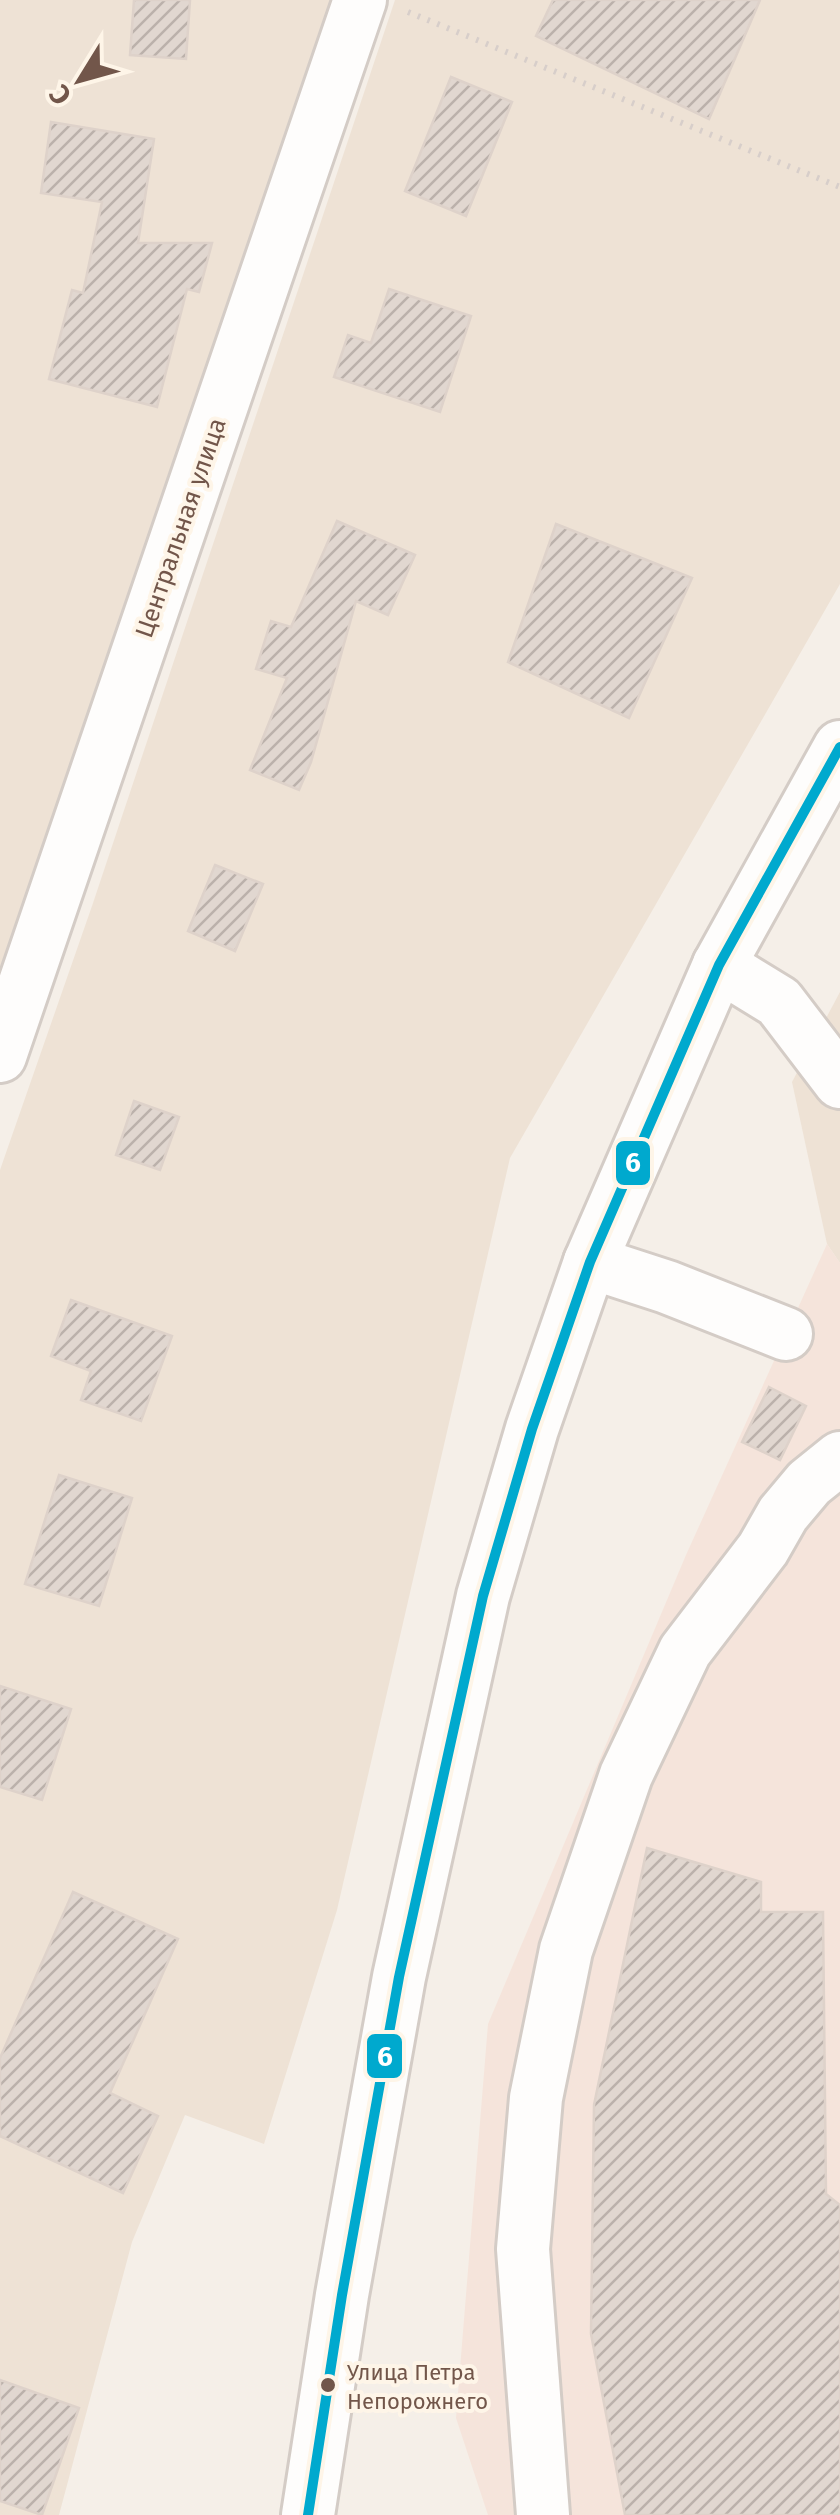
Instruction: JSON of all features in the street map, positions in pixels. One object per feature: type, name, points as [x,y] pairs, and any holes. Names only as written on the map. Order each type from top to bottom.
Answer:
[{"type":"street","name":"Центральная улица","points":[[0,1056],[378,4]]},
{"type":"street","points":[[308,2515],[342,2295],[399,1977],[483,1596],[532,1429],[590,1262],[719,965],[840,747]]},
{"type":"street","points":[[719,965],[779,1002],[838,1071]]},
{"type":"street","points":[[590,1262],[666,1286],[786,1334]]},
{"type":"street","points":[[543,2515],[523,2249],[536,2098],[566,1950],[626,1774],[685,1651],[764,1548],[783,1514],[809,1483],[840,1458]]},
{"type":"path","points":[[378,4],[840,187]]},
{"type":"shaded area","points":[[0,0],[333,0],[0,975]]},
{"type":"shaded area","points":[[395,0],[840,0],[840,584],[510,1158],[337,1910],[264,2144],[185,2115],[132,2242],[59,2515],[0,2515],[0,1170]]},
{"type":"shaded area","points":[[840,992],[840,1263],[827,1244],[792,1082]]},
{"type":"shaded area","points":[[827,1244],[840,1263],[840,2515],[488,2515],[456,2418],[488,2024],[686,1555]]},
{"type":"building","points":[[134,0],[190,0],[186,59],[130,55]]},
{"type":"building","points":[[553,0],[760,0],[709,119],[536,36]]},
{"type":"building","points":[[451,77],[512,102],[466,216],[405,191]]},
{"type":"building","points":[[51,122],[154,139],[138,243],[212,243],[199,292],[187,289],[157,407],[49,379],[72,290],[83,293],[102,202],[41,193]]},
{"type":"building","points":[[389,289],[471,316],[440,412],[334,377],[348,335],[371,343]]},
{"type":"building","points":[[337,521],[415,555],[388,615],[356,601],[311,762],[299,790],[250,770],[287,678],[256,669],[271,621],[291,627]]},
{"type":"building","points":[[556,524],[692,578],[629,718],[508,662]]},
{"type":"building","points":[[215,865],[263,884],[235,951],[188,931]]},
{"type":"building","points":[[134,1101],[179,1117],[160,1170],[116,1155]]},
{"type":"building","points":[[71,1300],[172,1336],[141,1421],[81,1400],[91,1371],[51,1356]]},
{"type":"building","points":[[769,1387],[806,1406],[780,1460],[742,1442]]},
{"type":"building","points":[[59,1475],[132,1498],[99,1606],[25,1584]]},
{"type":"building","points":[[0,1686],[71,1709],[42,1800],[0,1787]]},
{"type":"building","points":[[647,1848],[761,1882],[761,1912],[823,1912],[826,2194],[840,2205],[840,2515],[625,2515],[591,2334],[594,2105]]},
{"type":"building","points":[[73,1892],[178,1939],[110,2093],[158,2116],[123,2193],[0,2136],[0,2058]]},
{"type":"building","points":[[0,2380],[79,2408],[42,2515],[0,2501]]},
{"type":"transit line","name":"6","points":[[308,2515],[342,2295],[399,1977],[483,1596],[532,1429],[590,1262],[719,965],[840,747]]},
{"type":"place","name":"Улица Петра Непорожнего","points":[[328,2385]]}]
